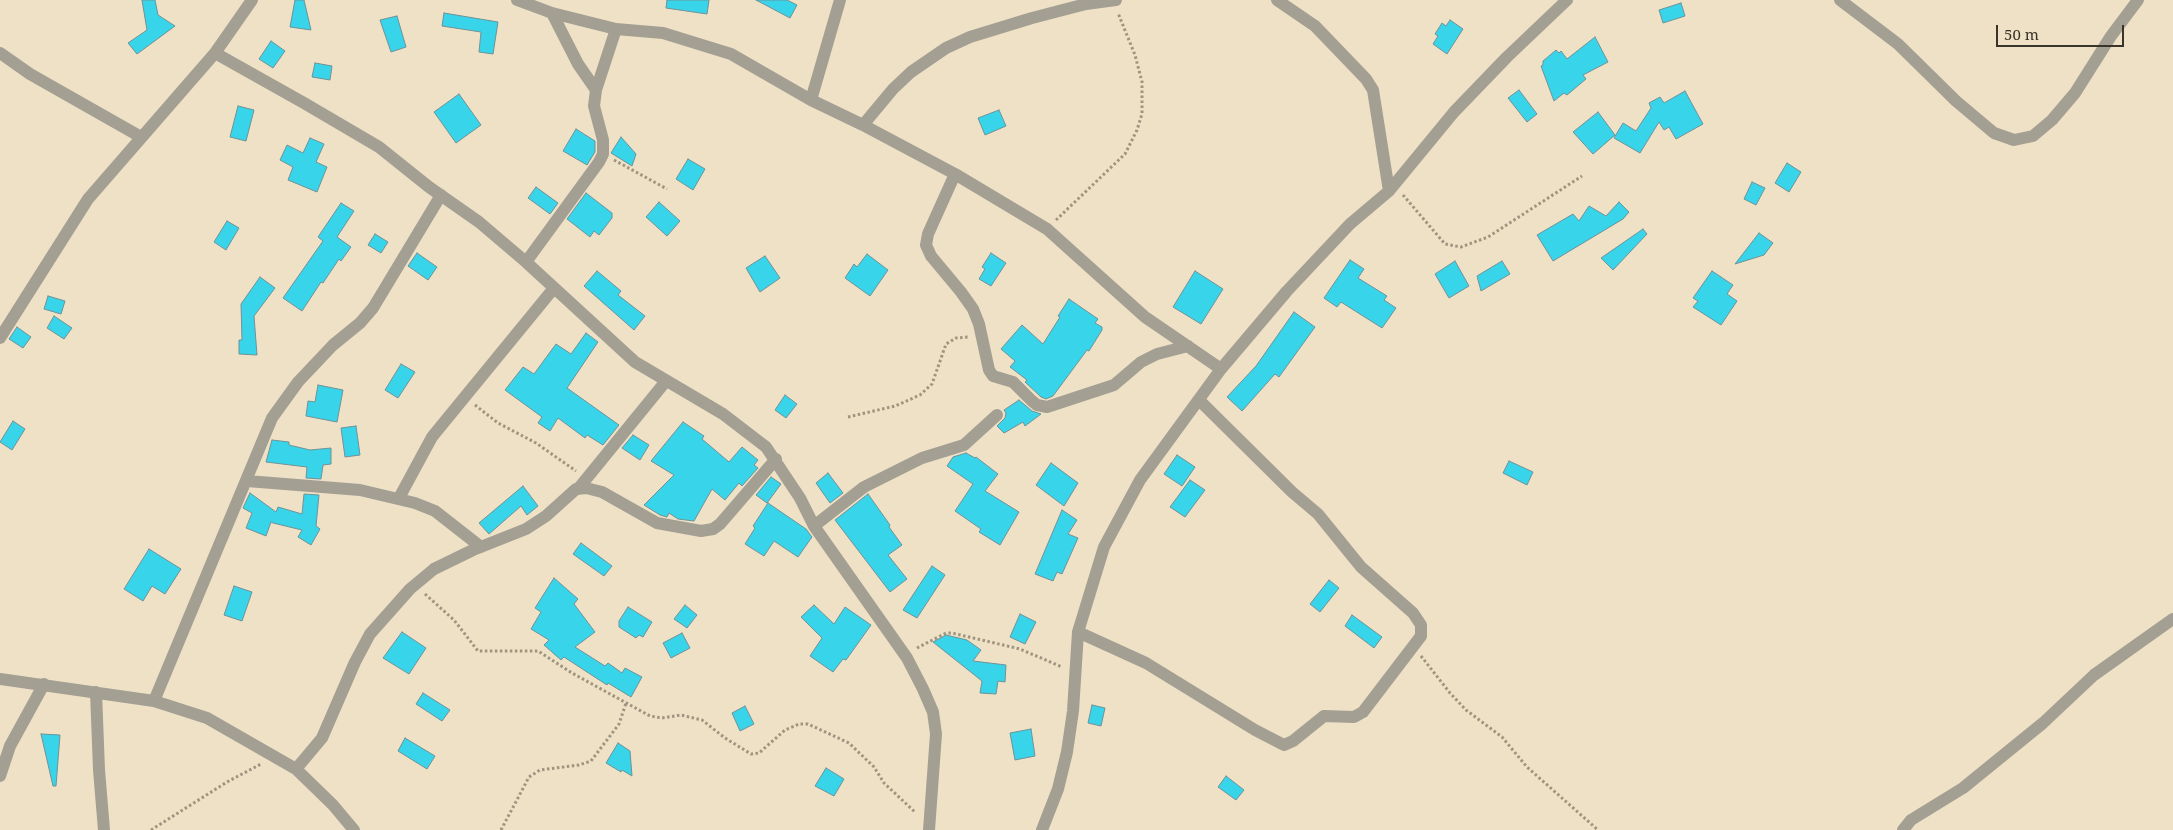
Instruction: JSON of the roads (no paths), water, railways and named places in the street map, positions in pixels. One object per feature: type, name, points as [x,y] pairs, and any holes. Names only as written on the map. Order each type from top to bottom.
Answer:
[{"type":"street","points":[[0,338],[88,199],[215,53],[252,0]]},
{"type":"street","points":[[517,0],[552,13],[616,29],[663,33],[732,54],[811,100],[863,125],[955,174],[1047,229],[1145,317],[1221,369]]},
{"type":"street","points":[[811,100],[840,0]]},
{"type":"street","points":[[863,125],[911,72],[946,48],[1032,18],[1086,4],[1116,0]]},
{"type":"street","points":[[1278,0],[1315,26],[1366,79],[1373,90],[1391,188]]},
{"type":"street","points":[[1042,830],[1058,789],[1067,752],[1078,632],[1104,547],[1116,521],[1140,480],[1221,369],[1287,291],[1350,224],[1391,188],[1454,112],[1507,57],[1567,0]]},
{"type":"street","points":[[1840,0],[1898,44],[1956,101],[1994,133],[2014,140],[2033,136],[2052,120],[2076,93],[2111,36],[2138,0]]},
{"type":"street","points":[[552,13],[578,64],[596,90]]},
{"type":"street","points":[[526,262],[603,154],[603,140],[595,114],[596,90],[616,29]]},
{"type":"street","points":[[0,53],[30,74],[141,137]]},
{"type":"street","points":[[215,53],[304,102],[379,147],[479,222],[526,262],[635,362],[737,423],[766,447],[776,458],[814,526],[904,654],[933,712],[936,734],[929,828]]},
{"type":"street","points":[[955,174],[928,234],[926,245],[931,256],[972,309],[979,324],[989,370],[993,376],[1013,382],[1032,402],[1047,407],[1114,385],[1141,362],[1157,354],[1188,346]]},
{"type":"street","points":[[154,701],[272,418],[298,382],[373,308],[441,195]]},
{"type":"street","points":[[399,498],[432,437],[554,288]]},
{"type":"street","points":[[296,769],[322,738],[362,647],[379,622],[415,584],[434,569],[526,529],[546,516],[582,484],[666,381]]},
{"type":"street","points":[[1078,632],[1146,663],[1254,730],[1284,745],[1293,741],[1324,716],[1354,717],[1364,712],[1414,647],[1422,632],[1421,625],[1413,614],[1361,568],[1318,514],[1292,492],[1199,400]]},
{"type":"street","points":[[814,526],[864,487],[922,458],[964,445],[997,415]]},
{"type":"street","points":[[582,484],[586,488],[602,492],[657,523],[706,531],[720,524],[776,458]]},
{"type":"street","points":[[247,481],[360,490],[399,498],[435,511],[481,547]]},
{"type":"street","points":[[1903,830],[1911,820],[1963,788],[2043,723],[2094,675],[2173,619]]},
{"type":"street","points":[[0,679],[154,701],[207,718],[296,769],[333,805],[354,830]]},
{"type":"street","points":[[0,776],[10,746],[44,684]]},
{"type":"street","points":[[96,692],[99,770],[104,830]]}]
